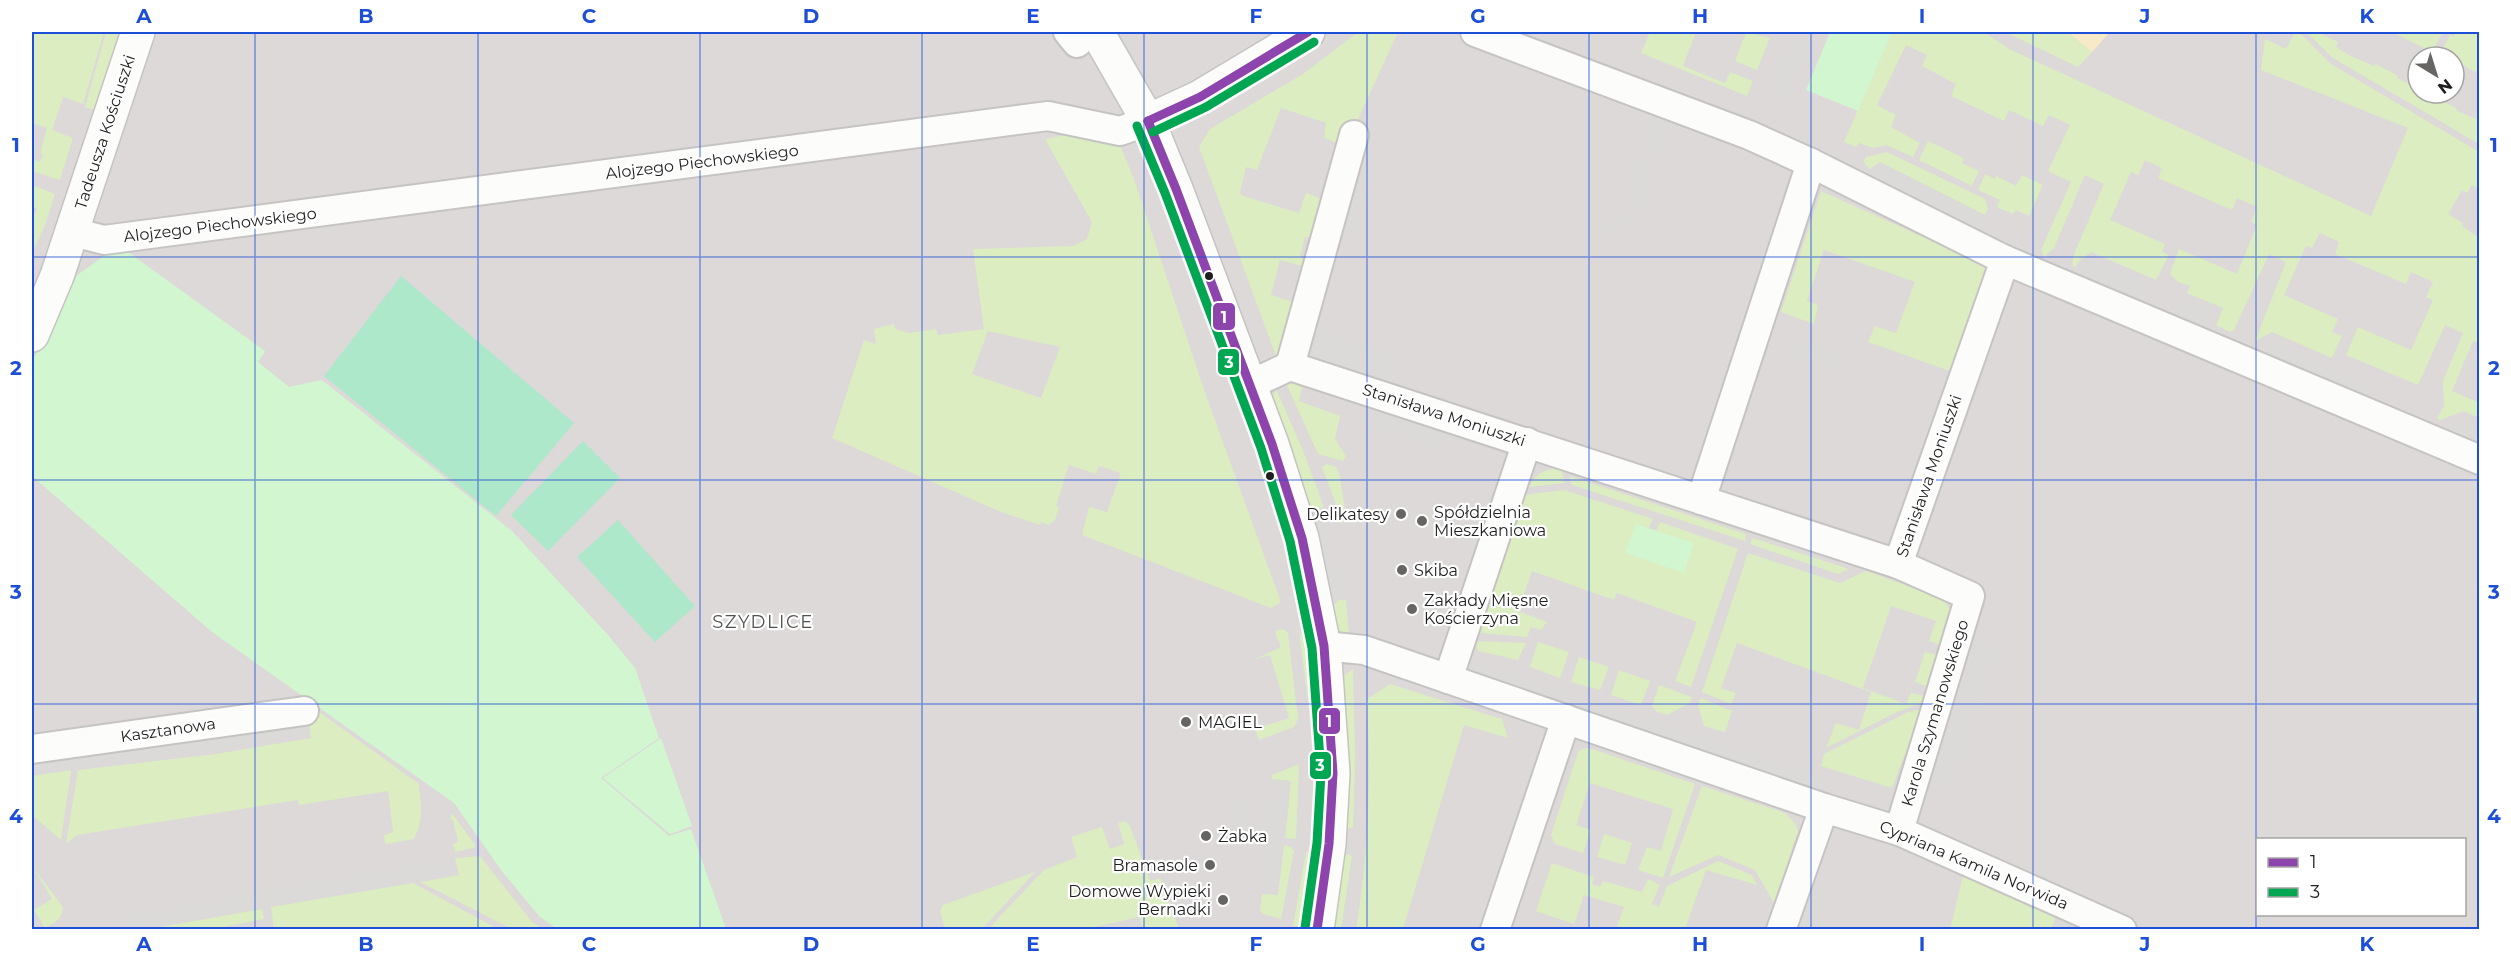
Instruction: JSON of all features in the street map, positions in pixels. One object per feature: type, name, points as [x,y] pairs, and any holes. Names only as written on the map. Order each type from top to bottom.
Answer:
[{"type":"street","name":"Tadeusza Kościuszki","points":[[32,336],[73,232],[138,32]]},
{"type":"street","name":"Alojzego Piechowskiego","points":[[73,232],[104,240],[1048,116],[1120,131],[1200,97],[1308,32]]},
{"type":"street","points":[[1475,32],[1740,132],[1811,163],[2005,260],[2480,460]]},
{"type":"street","points":[[1081,35],[1148,121],[1272,444],[1302,538],[1324,646],[1333,773],[1330,831],[1317,930]]},
{"type":"street","points":[[1249,385],[1290,366],[1354,135]]},
{"type":"street","points":[[1701,500],[1811,163]]},
{"type":"street","name":"Stanisława Moniuszki","points":[[1290,366],[1898,564],[2005,260]]},
{"type":"street","points":[[1448,679],[1527,442]]},
{"type":"street","name":"Karola Szymanowskiego","points":[[1898,564],[1970,596],[1899,831]]},
{"type":"street","name":"Cypriana Kamila Norwida","points":[[1324,646],[1364,650],[1824,808],[1899,831],[2122,930]]},
{"type":"street","name":"Kasztanowa","points":[[32,749],[304,711]]},
{"type":"street","points":[[1495,930],[1566,719]]},
{"type":"street","points":[[1781,930],[1824,808]]},
{"type":"shaded area","points":[[32,32],[2479,32],[2479,929],[32,929]]},
{"type":"shaded area","points":[[1792,32],[1813,32],[1787,97],[1765,97]]},
{"type":"shaded area","points":[[2251,32],[2295,32],[2286,49]]},
{"type":"shaded area","points":[[1650,117],[1666,123],[1638,217],[1622,212]]},
{"type":"shaded area","points":[[1880,162],[1979,211],[1982,232],[1863,174]]},
{"type":"shaded area","points":[[1353,167],[1374,174],[1356,233],[1335,227]]},
{"type":"shaded area","points":[[1609,212],[1629,216],[1623,237],[1603,231]]},
{"type":"shaded area","points":[[2092,260],[2156,287],[2149,303],[2080,273],[2083,266]]},
{"type":"shaded area","points":[[2185,299],[2213,311],[2205,327],[2178,315]]},
{"type":"shaded area","points":[[1308,328],[1387,354],[1394,382],[1302,356]]},
{"type":"shaded area","points":[[1786,335],[1844,356],[1837,372],[1784,353],[1788,344]]},
{"type":"shaded area","points":[[2272,342],[2378,387],[2372,403],[2265,357]]},
{"type":"shaded area","points":[[1376,408],[1450,432],[1444,451],[1372,426]]},
{"type":"shaded area","points":[[2455,419],[2479,430],[2479,449],[2448,436]]},
{"type":"shaded area","points":[[1324,507],[1346,600],[1326,602],[1305,512]]},
{"type":"shaded area","points":[[1979,640],[2000,648],[1953,787],[1930,783]]},
{"type":"shaded area","points":[[1471,660],[1834,781],[1828,800],[1465,676]]},
{"type":"shaded area","points":[[307,720],[309,736],[32,775],[32,758]]},
{"type":"shaded area","points":[[1560,741],[1575,747],[1546,836],[1549,842],[1545,845],[1530,838]]},
{"type":"shaded area","points":[[1272,779],[1291,781],[1278,895],[1262,894]]},
{"type":"shaded area","points":[[1233,795],[1251,795],[1251,859],[1245,860],[1234,823]]},
{"type":"shaded area","points":[[455,858],[460,875],[137,929],[128,929],[118,916]]},
{"type":"shaded area","points":[[1812,866],[1833,875],[1814,929],[1790,930]]},
{"type":"green space","points":[[32,32],[104,32],[83,104],[63,97],[52,130],[73,138],[60,180],[32,171],[33,160],[40,162],[43,155],[40,153],[47,128],[32,123]]},
{"type":"green space","points":[[106,32],[124,32],[99,111],[85,107]]},
{"type":"green space","points":[[1358,32],[1398,32],[1355,126],[1337,143],[1324,138],[1326,123],[1281,108],[1257,170],[1246,167],[1240,193],[1243,196],[1299,213],[1306,193],[1322,199],[1311,238],[1305,237],[1300,257],[1304,260],[1302,266],[1280,260],[1271,295],[1293,302],[1280,352],[1276,356],[1199,147],[1210,129],[1303,74]]},
{"type":"green space","points":[[1650,32],[1696,32],[1683,66],[1725,83],[1730,72],[1753,81],[1747,96],[1641,53]]},
{"type":"green space","points":[[1746,32],[1770,38],[1757,70],[1735,61]]},
{"type":"green space","points":[[1830,32],[1892,32],[1858,111],[1806,90]]},
{"type":"green space","points":[[1892,32],[1984,32],[2009,49],[2371,216],[2408,128],[2261,70],[2265,39],[2286,49],[2295,32],[2299,32],[2331,64],[2479,152],[2479,189],[2472,185],[2467,193],[2462,190],[2448,214],[2463,223],[2462,226],[2479,238],[2479,343],[2473,341],[2452,391],[2479,403],[2479,418],[2464,411],[2440,420],[2437,418],[2444,406],[2443,381],[2463,333],[2445,325],[2418,385],[2346,355],[2358,327],[2411,350],[2433,300],[2426,297],[2433,282],[2411,272],[2406,284],[2335,254],[2339,242],[2320,233],[2312,248],[2306,246],[2284,295],[2338,319],[2332,332],[2342,336],[2332,358],[2272,332],[2255,341],[2286,262],[2269,254],[2234,330],[2230,332],[2216,325],[2223,308],[2187,293],[2190,286],[2178,282],[2170,274],[2179,249],[2237,274],[2257,225],[2251,222],[2257,207],[2237,198],[2232,210],[2158,178],[2162,168],[2145,160],[2138,175],[2131,172],[2110,220],[2165,244],[2162,252],[2169,255],[2156,280],[2091,252],[2074,268],[2072,263],[2075,252],[2104,184],[2085,175],[2054,248],[2044,257],[2041,250],[2071,182],[2048,171],[2070,125],[2049,115],[2043,126],[2009,110],[2004,121],[1951,96],[1956,84],[1922,66],[1927,55],[1906,45],[1877,105],[1896,115],[1891,127],[1920,143],[1913,157],[1886,145],[1873,148],[1859,143],[1856,147],[1844,142]]},
{"type":"green space","points":[[2005,32],[2067,32],[2092,52],[2078,67]]},
{"type":"green space","points":[[2306,32],[2324,32],[2323,35],[2338,42],[2336,47],[2349,55],[2374,66],[2376,64],[2398,76],[2397,78],[2406,82],[2406,101],[2333,58]]},
{"type":"green space","points":[[2392,32],[2443,32],[2436,45],[2418,45]]},
{"type":"green space","points":[[2456,32],[2479,32],[2479,65],[2476,72],[2466,67],[2466,45],[2445,45],[2450,35],[2453,36]]},
{"type":"green space","points":[[2413,105],[2450,105],[2457,111],[2479,120],[2479,144]]},
{"type":"green space","points":[[1112,126],[1134,179],[1203,387],[1281,602],[1271,608],[1082,535],[1089,507],[1107,512],[1121,473],[1099,466],[1096,474],[1069,465],[1056,506],[1059,508],[1055,520],[1049,525],[1041,522],[1040,525],[1001,512],[832,438],[864,340],[876,344],[874,329],[894,324],[895,329],[909,333],[936,329],[938,335],[984,329],[973,249],[1073,246],[1087,239],[1092,222],[1045,139]],"holes":[[[988,331],[1060,347],[1041,398],[972,374]]]},
{"type":"green space","points":[[1928,141],[1964,158],[1962,163],[1979,171],[1972,186],[1919,160]]},
{"type":"green space","points":[[1887,152],[1985,199],[1988,209],[1985,215],[1880,162],[1870,169],[1863,162],[1866,157]]},
{"type":"green space","points":[[1985,174],[1995,179],[1996,176],[2016,186],[2022,175],[2043,185],[2029,216],[2016,210],[2013,214],[1997,207],[2000,200],[1978,190]]},
{"type":"green space","points":[[32,185],[55,194],[32,254],[32,218],[37,209],[32,205]]},
{"type":"green space","points":[[1821,191],[1943,246],[1985,268],[1986,273],[1953,372],[1868,342],[1875,326],[1896,333],[1915,282],[1824,250],[1807,301],[1818,305],[1814,324],[1781,312]]},
{"type":"green space","points":[[128,252],[265,351],[258,362],[289,387],[322,380],[512,531],[608,635],[635,668],[659,738],[601,778],[669,836],[691,829],[726,929],[557,929],[539,916],[501,870],[454,803],[212,632],[32,476],[32,362],[76,276],[105,255]]},
{"type":"green space","points":[[401,276],[574,423],[496,516],[324,376]]},
{"type":"green space","points":[[1285,381],[1297,381],[1302,385],[1299,401],[1340,416],[1335,439],[1346,456],[1343,461],[1318,454]]},
{"type":"green space","points":[[1276,389],[1302,448],[1324,507],[1313,511],[1309,510],[1272,408],[1272,398]]},
{"type":"green space","points":[[583,441],[620,478],[548,551],[511,515]]},
{"type":"green space","points":[[1327,464],[1336,467],[1339,473],[1347,521],[1343,523],[1322,467]]},
{"type":"green space","points":[[1561,468],[1565,483],[1529,487],[1542,472]]},
{"type":"green space","points":[[1569,476],[1746,534],[1745,541],[1572,485]]},
{"type":"green space","points":[[1564,490],[1653,519],[1649,528],[1636,524],[1656,531],[1660,522],[1738,549],[1691,687],[1675,681],[1697,622],[1617,593],[1614,600],[1532,571],[1518,611],[1547,622],[1541,630],[1531,627],[1527,637],[1480,633],[1524,495]]},
{"type":"green space","points":[[618,520],[695,606],[655,642],[577,557]]},
{"type":"green space","points":[[1636,524],[1694,543],[1684,573],[1625,553]]},
{"type":"green space","points":[[1753,538],[1849,569],[1838,574],[1750,544]]},
{"type":"green space","points":[[1748,553],[1840,583],[1866,571],[1944,599],[1951,612],[1944,646],[1929,641],[1936,621],[1891,606],[1863,688],[1906,704],[1911,693],[1925,696],[1924,702],[1895,713],[1826,748],[1836,723],[1859,730],[1871,692],[1737,643],[1721,688],[1736,693],[1731,704],[1702,692]]},
{"type":"green space","points":[[1339,600],[1346,600],[1349,636],[1337,629],[1334,621],[1332,607]]},
{"type":"green space","points":[[1280,629],[1288,633],[1298,719],[1294,727],[1259,740],[1255,729],[1289,718],[1270,655],[1253,660],[1281,647],[1275,632]]},
{"type":"green space","points":[[1299,631],[1310,648],[1317,716],[1311,724]]},
{"type":"green space","points":[[1479,641],[1526,643],[1518,660],[1478,651],[1476,644]]},
{"type":"green space","points":[[1538,642],[1569,652],[1560,678],[1530,667]]},
{"type":"green space","points":[[1925,652],[1941,656],[1929,687],[1915,682]]},
{"type":"green space","points":[[1579,657],[1609,667],[1600,690],[1571,682]]},
{"type":"green space","points":[[1353,669],[1355,758],[1353,828],[1346,828],[1342,681],[1345,675]]},
{"type":"green space","points":[[1619,670],[1650,681],[1641,705],[1611,695]]},
{"type":"green space","points":[[1390,684],[1502,719],[1508,738],[1464,725],[1403,929],[1356,929],[1364,871],[1368,814],[1367,699]]},
{"type":"green space","points":[[1659,685],[1692,697],[1690,703],[1667,715],[1657,712],[1652,706]]},
{"type":"green space","points":[[1701,698],[1732,711],[1725,732],[1704,726],[1698,705]]},
{"type":"green space","points":[[307,703],[419,784],[421,819],[414,839],[387,844],[385,842],[384,835],[393,832],[388,791],[299,805],[298,800],[77,835],[66,844],[78,770],[216,754],[311,738]]},
{"type":"green space","points":[[1922,709],[1892,788],[1821,766],[1824,754],[1908,712]]},
{"type":"green space","points":[[661,738],[692,826],[670,834],[603,778]]},
{"type":"green space","points":[[1589,748],[1695,784],[1663,878],[1638,870],[1647,847],[1661,851],[1673,809],[1590,783],[1576,825],[1591,830],[1583,853],[1555,844],[1551,835],[1578,752]]},
{"type":"green space","points":[[1299,764],[1296,839],[1285,838],[1291,781],[1272,779],[1272,775]]},
{"type":"green space","points":[[71,770],[61,840],[32,815],[32,776]]},
{"type":"green space","points":[[1702,786],[1785,813],[1795,823],[1798,831],[1774,903],[1755,870],[1718,855],[1669,877]]},
{"type":"green space","points":[[452,813],[476,846],[474,848],[455,852],[453,844],[458,842],[453,820],[450,819]]},
{"type":"green space","points":[[1125,821],[1130,826],[1150,881],[1160,878],[1179,929],[1143,929],[1140,917],[1084,929],[988,929],[1044,870],[1077,857],[1071,837],[1102,827],[1110,849],[1124,844],[1118,823]]},
{"type":"green space","points":[[1604,834],[1632,843],[1625,865],[1597,857]]},
{"type":"green space","points":[[1284,845],[1291,847],[1294,851],[1281,919],[1260,911],[1262,894],[1278,895]]},
{"type":"green space","points":[[1306,852],[1311,852],[1310,901],[1304,919],[1298,926],[1293,926]]},
{"type":"green space","points":[[1344,853],[1352,856],[1341,929],[1332,930]]},
{"type":"green space","points":[[480,856],[532,922],[543,929],[512,929],[420,882],[459,875],[455,858]]},
{"type":"green space","points":[[1718,861],[1752,875],[1757,885],[1706,870],[1685,929],[1616,929],[1624,907],[1584,895],[1574,924],[1536,911],[1552,863],[1594,877],[1592,884],[1600,887],[1603,881],[1642,892],[1648,879],[1660,885],[1652,904],[1659,907],[1667,886]]},
{"type":"green space","points":[[33,867],[63,907],[60,917],[45,928],[34,910],[52,899]]},
{"type":"green space","points":[[1035,872],[982,929],[945,929],[940,911],[943,905]]},
{"type":"green space","points":[[1964,872],[2055,918],[2052,929],[1950,930]]},
{"type":"green space","points":[[413,883],[498,929],[274,929],[271,907]]},
{"type":"green space","points":[[262,909],[264,919],[213,929],[149,929]]},
{"type":"sand","points":[[2067,32],[2110,32],[2092,52]]},
{"type":"transit line","name":"1","points":[[1148,121],[1200,97],[1308,32]]},
{"type":"transit line","name":"3","points":[[1153,132],[1206,107],[1314,42]]},
{"type":"transit line","name":"1","points":[[1148,121],[1272,444],[1302,538],[1324,646],[1333,773],[1329,844],[1317,930]]},
{"type":"transit line","name":"3","points":[[1137,126],[1165,193],[1261,448],[1290,541],[1312,648],[1321,773],[1317,843],[1305,928]]},
{"type":"place","name":"Delikatesy","points":[[1401,514]]},
{"type":"place","name":"Spółdzielnia Mieszkaniowa","points":[[1422,521]]},
{"type":"place","name":"Skiba","points":[[1402,570]]},
{"type":"place","name":"Zakłady Mięsne Kościerzyna","points":[[1412,609]]},
{"type":"place","name":"MAGIEL","points":[[1186,722]]},
{"type":"place","name":"Żabka","points":[[1206,836]]},
{"type":"place","name":"Bramasole","points":[[1210,865]]},
{"type":"place","name":"Domowe Wypieki Bernadki","points":[[1223,900]]},
{"type":"district","name":"SZYDLICE","points":[[763,622]]}]
